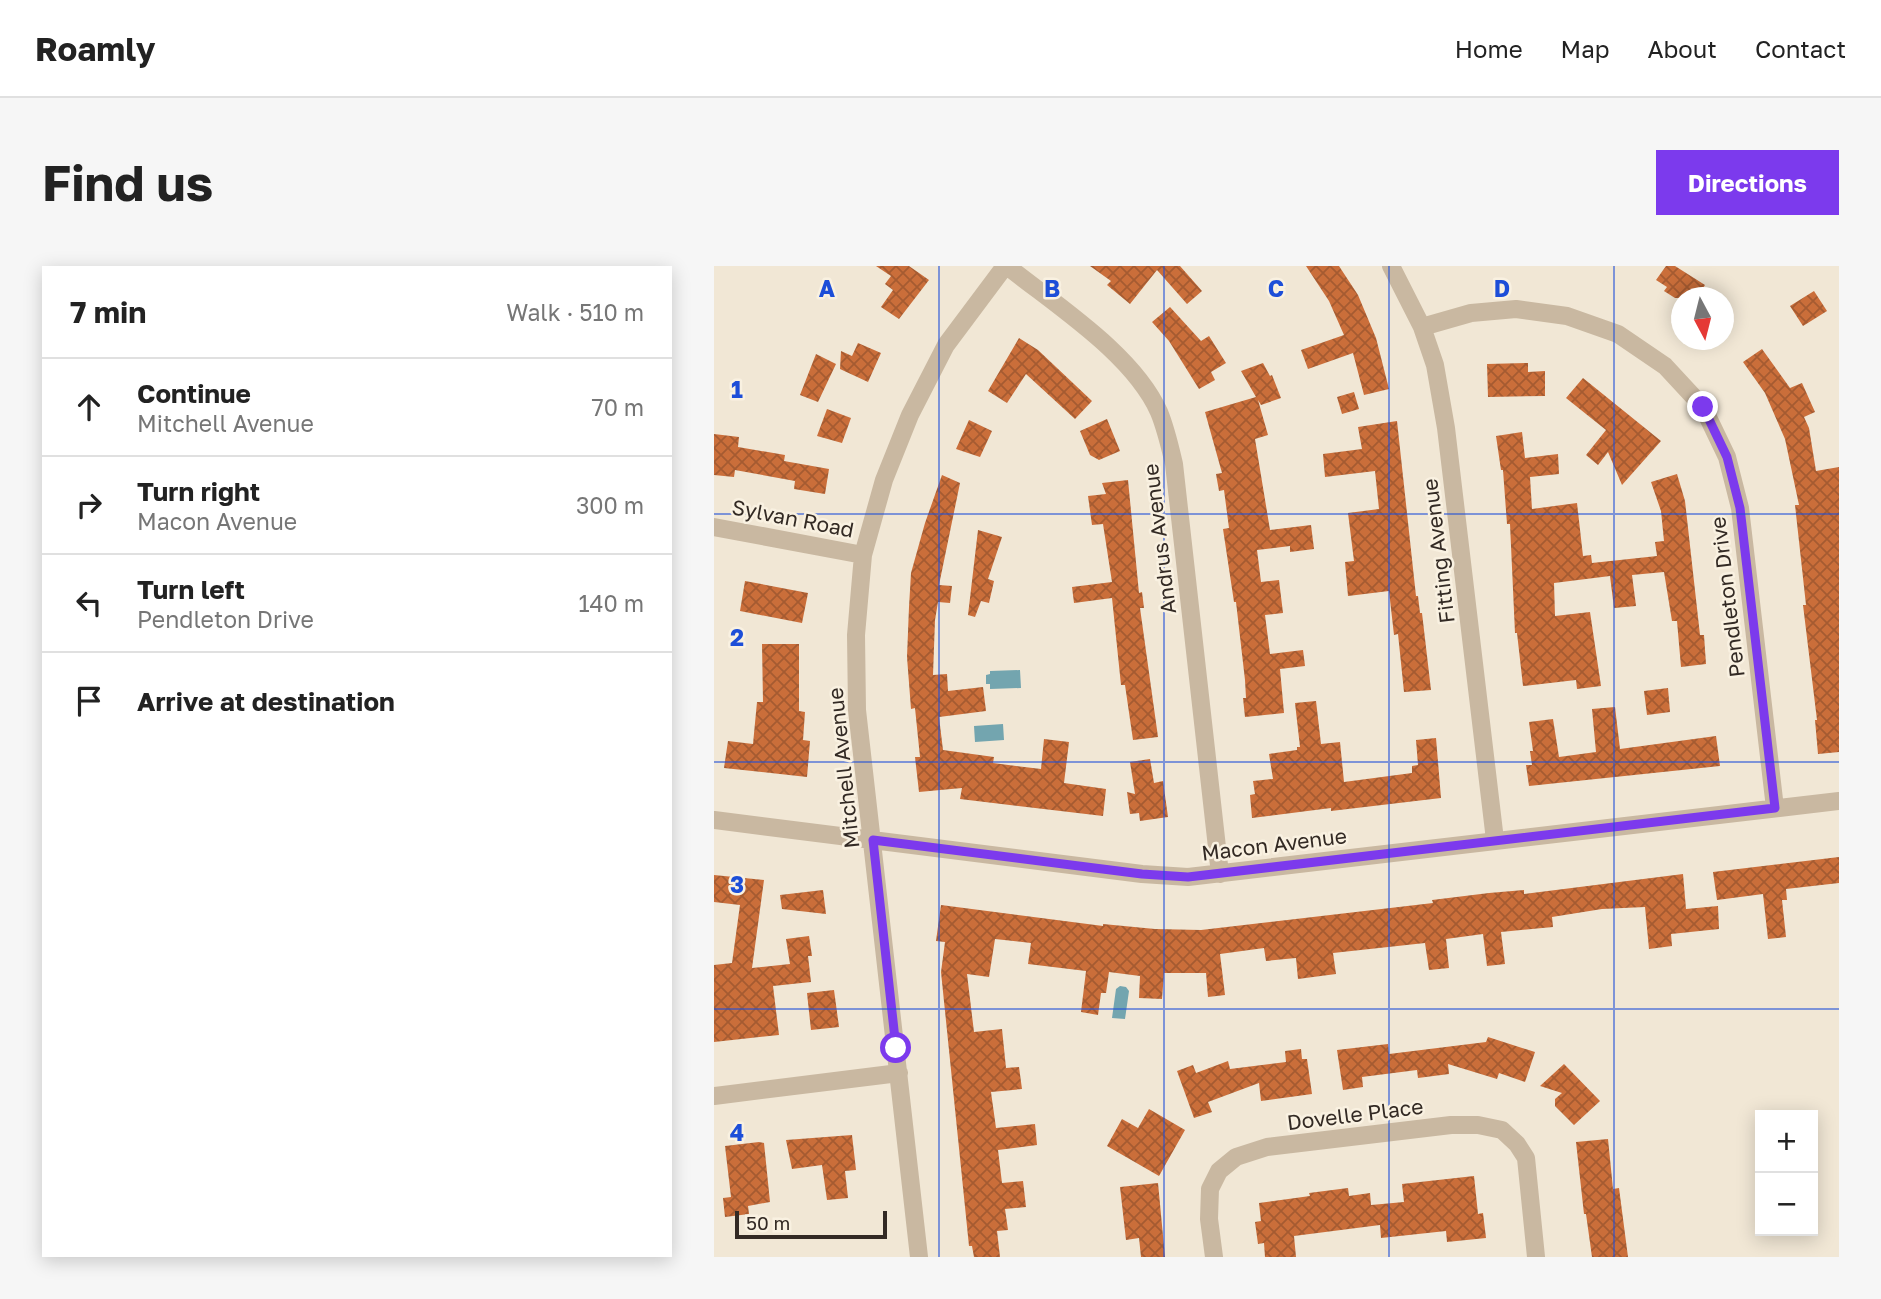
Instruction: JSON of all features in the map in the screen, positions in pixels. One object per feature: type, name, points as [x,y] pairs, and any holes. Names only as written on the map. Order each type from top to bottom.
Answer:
[{"type":"street","name":"Mitchell Avenue","points":[[919,1257],[857,710],[856,635],[863,555],[884,480],[911,415],[946,345],[1006,266]]},
{"type":"street","name":"Andrus Avenue","points":[[1006,266],[1121,357],[1143,384],[1159,412],[1174,464],[1220,874]]},
{"type":"street","name":"Fitting Avenue","points":[[1391,266],[1422,327],[1435,365],[1447,428],[1495,840]]},
{"type":"street","name":"Pendleton Drive","points":[[1422,327],[1471,313],[1516,309],[1567,316],[1618,334],[1665,366],[1703,407],[1727,457],[1740,508],[1775,808]]},
{"type":"street","name":"Sylvan Road","points":[[714,527],[863,555]]},
{"type":"street","name":"Macon Avenue","points":[[714,820],[1142,874],[1188,877],[1839,801]]},
{"type":"street","points":[[714,1096],[899,1073]]},
{"type":"street","name":"Dovelle Place","points":[[1214,1257],[1209,1219],[1210,1189],[1219,1171],[1236,1157],[1267,1147],[1451,1125],[1478,1125],[1502,1130],[1517,1144],[1526,1158],[1536,1257]]},
{"type":"water","points":[[1020,670],[1021,688],[990,689],[990,684],[986,684],[986,675],[990,674],[990,671]]},
{"type":"water","points":[[1003,724],[1004,740],[975,742],[974,726]]},
{"type":"water","points":[[1120,986],[1129,991],[1125,1019],[1112,1018],[1116,989]]},
{"type":"building","points":[[876,266],[909,266],[929,280],[899,319],[881,307],[893,290],[885,284],[891,276]]},
{"type":"building","points":[[1090,266],[1180,266],[1202,291],[1187,304],[1157,270],[1130,304],[1107,285],[1111,281]]},
{"type":"building","points":[[1306,266],[1339,266],[1358,295],[1376,338],[1389,389],[1364,395],[1353,353],[1308,369],[1301,350],[1344,335],[1329,301]]},
{"type":"building","points":[[1666,266],[1675,266],[1705,285],[1671,287],[1671,295],[1664,291],[1667,287],[1656,280]]},
{"type":"building","points":[[1814,291],[1827,311],[1803,326],[1790,306]]},
{"type":"building","points":[[1170,307],[1201,341],[1209,336],[1226,363],[1211,372],[1215,380],[1199,389],[1169,341],[1152,322]]},
{"type":"building","points":[[1019,338],[1038,350],[1092,401],[1075,419],[1026,374],[1007,403],[988,391]]},
{"type":"building","points":[[858,343],[881,353],[868,382],[840,369],[841,351],[852,356]]},
{"type":"building","points":[[1762,349],[1790,388],[1802,383],[1815,412],[1804,417],[1809,428],[1816,471],[1839,467],[1839,752],[1818,754],[1817,720],[1803,605],[1806,605],[1795,505],[1799,505],[1785,439],[1765,393],[1743,362]]},
{"type":"building","points":[[816,354],[836,364],[818,402],[800,395]]},
{"type":"building","points":[[1263,363],[1270,376],[1272,375],[1281,398],[1261,405],[1258,400],[1268,435],[1255,439],[1270,530],[1311,525],[1314,549],[1290,552],[1290,546],[1257,550],[1261,582],[1279,580],[1283,613],[1265,615],[1270,654],[1303,650],[1305,666],[1280,669],[1284,713],[1245,717],[1245,680],[1236,602],[1223,529],[1229,528],[1224,490],[1219,491],[1216,474],[1222,473],[1205,412],[1256,397],[1241,371]]},
{"type":"building","points":[[1528,363],[1528,372],[1545,371],[1545,396],[1488,397],[1487,364]]},
{"type":"building","points":[[1583,378],[1661,441],[1622,485],[1608,452],[1598,465],[1586,455],[1606,430],[1566,398]]},
{"type":"building","points":[[1354,392],[1359,409],[1342,414],[1337,397]]},
{"type":"building","points":[[827,409],[851,418],[842,443],[817,436]]},
{"type":"building","points":[[1107,419],[1120,451],[1099,460],[1090,455],[1080,431]]},
{"type":"building","points":[[969,420],[992,431],[980,457],[956,449]]},
{"type":"building","points":[[1397,421],[1416,596],[1422,613],[1431,690],[1404,692],[1398,634],[1394,635],[1389,591],[1348,596],[1345,562],[1354,561],[1348,513],[1379,509],[1375,471],[1325,477],[1323,454],[1362,449],[1358,427]]},
{"type":"building","points":[[1522,432],[1525,458],[1558,454],[1559,474],[1530,477],[1532,509],[1577,503],[1583,556],[1591,555],[1592,563],[1657,556],[1655,542],[1664,541],[1661,511],[1651,482],[1677,474],[1685,501],[1700,635],[1704,635],[1706,664],[1681,667],[1677,621],[1672,621],[1664,572],[1632,575],[1636,606],[1614,608],[1610,576],[1554,583],[1555,616],[1590,612],[1601,686],[1577,689],[1576,680],[1523,686],[1515,633],[1510,524],[1507,524],[1503,470],[1496,436]]},
{"type":"building","points":[[714,434],[739,437],[738,447],[785,455],[784,461],[829,469],[825,494],[794,489],[795,481],[735,470],[734,477],[714,475]]},
{"type":"building","points":[[942,475],[960,483],[939,585],[952,586],[950,603],[938,602],[933,675],[947,674],[948,691],[983,687],[986,711],[939,717],[943,750],[994,757],[993,763],[1041,769],[1044,739],[1069,742],[1064,783],[1106,789],[1103,816],[960,799],[962,788],[919,792],[915,757],[920,757],[915,708],[911,709],[907,657],[911,573]]},
{"type":"building","points":[[1128,480],[1139,593],[1142,592],[1144,608],[1140,608],[1158,737],[1133,740],[1125,685],[1121,685],[1112,598],[1074,603],[1072,587],[1112,582],[1103,524],[1092,525],[1088,496],[1106,494],[1102,483]]},
{"type":"building","points":[[978,530],[1002,537],[988,579],[994,581],[989,603],[981,601],[975,617],[968,615]]},
{"type":"building","points":[[745,581],[808,593],[802,623],[740,611]]},
{"type":"building","points":[[762,644],[799,644],[799,711],[805,712],[803,740],[810,741],[807,777],[724,768],[728,741],[753,744],[757,702],[763,702]]},
{"type":"building","points":[[1668,688],[1670,712],[1647,715],[1644,691]]},
{"type":"building","points":[[1316,701],[1321,744],[1340,742],[1344,782],[1412,773],[1412,766],[1418,765],[1416,740],[1436,738],[1441,798],[1252,818],[1250,795],[1255,794],[1253,781],[1273,779],[1269,754],[1297,750],[1297,747],[1300,747],[1295,703]]},
{"type":"building","points":[[1615,707],[1620,749],[1716,736],[1720,766],[1529,786],[1526,765],[1532,765],[1530,751],[1533,751],[1529,722],[1553,719],[1559,757],[1596,752],[1592,709]]},
{"type":"building","points":[[1150,759],[1154,783],[1163,781],[1168,817],[1140,821],[1139,813],[1130,814],[1127,792],[1135,794],[1130,762]]},
{"type":"building","points":[[1839,857],[1839,883],[1786,889],[1787,900],[1782,900],[1786,937],[1768,939],[1763,894],[1717,900],[1713,872]]},
{"type":"building","points":[[1683,874],[1686,909],[1718,906],[1719,929],[1671,934],[1672,946],[1649,949],[1645,907],[1602,909],[1552,917],[1553,927],[1501,932],[1505,964],[1487,966],[1483,934],[1446,939],[1449,968],[1429,970],[1425,943],[1333,953],[1336,974],[1298,979],[1296,958],[1266,961],[1264,948],[1220,954],[1225,995],[1208,997],[1206,973],[1164,973],[1162,999],[1139,998],[1140,976],[1109,972],[1106,993],[1101,993],[1098,1015],[1081,1012],[1086,971],[1028,964],[1031,943],[995,939],[989,977],[967,974],[974,1032],[1002,1029],[1006,1068],[1019,1067],[1022,1089],[991,1092],[996,1128],[1035,1124],[1037,1145],[998,1150],[1002,1183],[1023,1181],[1026,1207],[1005,1209],[1008,1230],[997,1231],[1000,1257],[974,1257],[972,1246],[969,1246],[941,972],[945,942],[936,941],[941,905],[1103,926],[1201,930],[1433,903],[1432,900],[1489,893],[1524,890],[1524,894]]},
{"type":"building","points":[[714,875],[764,880],[752,968],[790,964],[786,939],[809,936],[812,956],[808,956],[811,982],[773,986],[779,1035],[714,1042],[714,965],[732,963],[740,905],[714,902]]},
{"type":"building","points":[[823,890],[826,914],[782,909],[780,895]]},
{"type":"building","points":[[834,990],[839,1027],[811,1030],[807,993]]},
{"type":"building","points":[[1488,1037],[1535,1052],[1525,1082],[1499,1073],[1497,1079],[1448,1064],[1449,1074],[1418,1078],[1417,1070],[1362,1077],[1363,1087],[1343,1090],[1337,1050],[1388,1044],[1389,1054],[1486,1042]]},
{"type":"building","points":[[1301,1049],[1302,1059],[1307,1059],[1312,1094],[1261,1101],[1259,1083],[1208,1102],[1212,1112],[1194,1118],[1177,1071],[1193,1065],[1196,1073],[1228,1061],[1230,1069],[1286,1062],[1285,1051]]},
{"type":"building","points":[[1564,1064],[1600,1101],[1574,1125],[1555,1106],[1555,1099],[1562,1093],[1540,1086]]},
{"type":"building","points":[[1149,1109],[1185,1130],[1159,1176],[1107,1146],[1122,1119],[1138,1128]]},
{"type":"building","points":[[852,1135],[856,1170],[845,1171],[848,1198],[827,1200],[822,1165],[792,1169],[786,1140]]},
{"type":"building","points":[[1608,1139],[1613,1189],[1619,1188],[1628,1257],[1592,1257],[1584,1214],[1576,1142]]},
{"type":"building","points":[[764,1143],[770,1202],[748,1206],[749,1214],[725,1217],[723,1198],[731,1197],[725,1146]]},
{"type":"building","points":[[1474,1176],[1478,1214],[1483,1213],[1486,1238],[1447,1242],[1446,1231],[1381,1238],[1380,1225],[1294,1236],[1296,1257],[1265,1257],[1264,1243],[1258,1244],[1255,1222],[1261,1221],[1259,1203],[1348,1188],[1349,1196],[1370,1193],[1371,1205],[1404,1202],[1402,1184]]},
{"type":"building","points":[[1158,1183],[1165,1257],[1141,1257],[1139,1238],[1126,1240],[1120,1187]]},
{"type":"route","points":[[896,1048],[873,840],[1142,874],[1188,877],[1775,808],[1740,508],[1727,457],[1703,407]]}]
